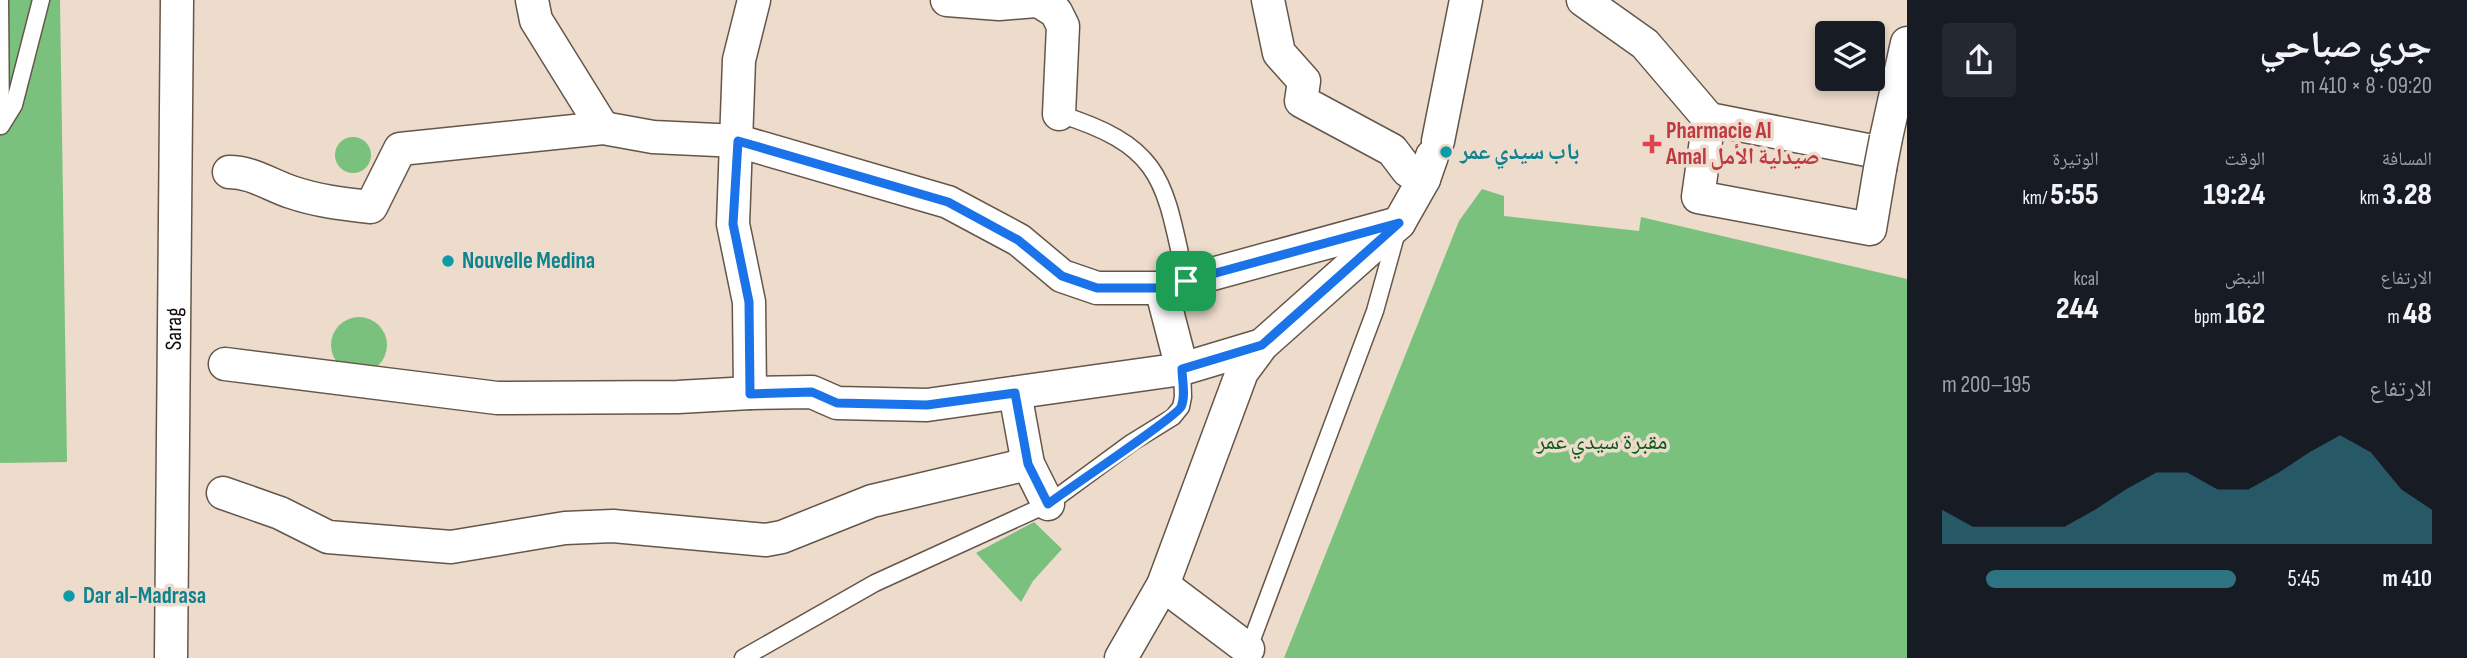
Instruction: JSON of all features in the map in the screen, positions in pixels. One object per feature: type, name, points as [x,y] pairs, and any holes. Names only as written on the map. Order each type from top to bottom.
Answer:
[{"type":"street","name":"Sarag","points":[[171,658],[177,0]]},
{"type":"street","points":[[532,0],[536,20],[603,128]]},
{"type":"street","points":[[750,394],[749,302],[733,224],[739,60],[754,0]]},
{"type":"street","points":[[947,0],[999,4],[1048,0]]},
{"type":"street","points":[[1037,0],[1056,12],[1063,26],[1059,114]]},
{"type":"street","points":[[1268,0],[1279,52],[1304,80],[1301,101],[1392,150],[1408,172],[1431,159]]},
{"type":"street","points":[[1121,658],[1163,585],[1242,372],[1262,345],[1399,223],[1431,159],[1466,0]]},
{"type":"street","points":[[1583,0],[1645,44],[1709,119],[1878,152]]},
{"type":"street","points":[[1709,119],[1698,197],[1870,229],[1878,152],[1907,43]]},
{"type":"street","points":[[229,172],[244,172],[290,191],[334,204],[371,207],[400,149],[454,141],[603,128],[653,137],[738,141],[948,202],[1018,240],[1062,276],[1097,288],[1174,284],[1399,223]]},
{"type":"street","points":[[1174,284],[1182,369]]},
{"type":"street","points":[[225,365],[497,398],[678,397],[812,392],[837,403],[927,405],[1182,369],[1262,345]]},
{"type":"street","points":[[1015,393],[1028,464],[1048,504]]},
{"type":"street","points":[[223,493],[280,513],[328,537],[451,547],[565,528],[612,526],[766,540],[782,537],[872,501],[1028,464]]},
{"type":"street","points":[[1163,585],[1246,654]]},
{"type":"lane","points":[[0,0],[1,126]]},
{"type":"lane","points":[[1,126],[14,105],[41,0]]},
{"type":"lane","points":[[1059,114],[1090,124],[1137,149],[1150,164],[1169,206],[1174,284]]},
{"type":"lane","points":[[1246,654],[1375,311],[1399,223]]},
{"type":"lane","points":[[743,658],[875,583],[1048,504],[1131,443],[1173,417],[1181,407],[1183,397],[1182,369]]},
{"type":"green space","points":[[0,0],[60,0],[67,462],[0,463]]},
{"type":"green space","points":[[353,137],[366,142],[371,155],[366,168],[353,173],[340,168],[335,155],[340,142]]},
{"type":"green space","name":"مقبرة سيدي عمر","points":[[1482,189],[1504,196],[1504,216],[1639,231],[1641,217],[1907,279],[1907,658],[1284,658],[1459,221]]},
{"type":"green space","points":[[359,317],[370,319],[379,325],[385,334],[385,356],[379,365],[370,371],[359,373],[348,371],[339,365],[333,356],[331,345],[333,334],[339,325],[348,319]]},
{"type":"green space","points":[[1034,522],[1062,549],[1033,581],[1021,602],[976,553]]},
{"type":"tunnel","points":[[1867,150],[1907,157]]},
{"type":"place","name":"Pharmacie Al Amal صيدلية الأمل","points":[[1652,144]]},
{"type":"place","name":"باب سيدي عمر","points":[[1446,152]]},
{"type":"place","name":"Nouvelle Medina","points":[[448,261]]},
{"type":"place","name":"Dar al-Madrasa","points":[[69,596]]},
{"type":"route","points":[[738,141],[948,202],[1018,240],[1062,276],[1097,288],[1161,288],[1186,281],[1399,223],[1262,345],[1182,369],[1183,397],[1181,407],[1173,417],[1131,443],[1048,504],[1028,464],[1015,393],[927,405],[837,403],[812,392],[750,394],[749,302],[733,224],[738,141]]}]
